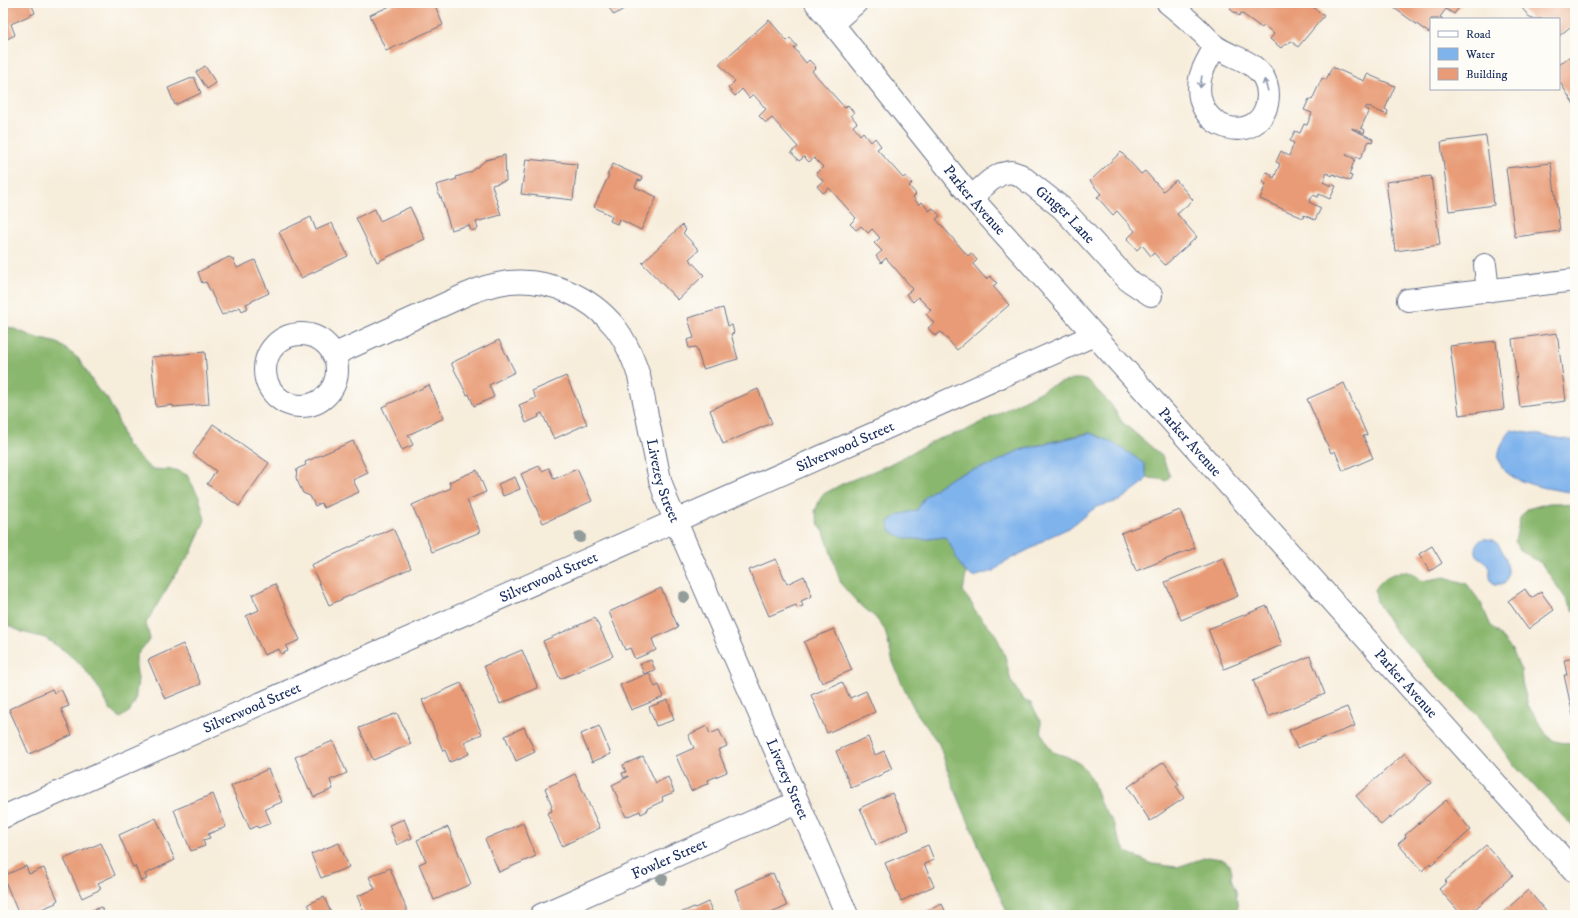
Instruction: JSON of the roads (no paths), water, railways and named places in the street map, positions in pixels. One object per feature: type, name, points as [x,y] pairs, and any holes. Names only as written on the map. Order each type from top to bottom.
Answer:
[{"type":"street","name":"Parker Avenue","points":[[816,3],[971,197],[1575,872]]},
{"type":"street","points":[[833,23],[856,3]]},
{"type":"street","points":[[1168,3],[1216,46]]},
{"type":"street","name":"Ginger Lane","points":[[971,197],[991,180],[1001,174],[1011,172],[1020,174],[1062,208],[1128,280],[1151,295]]},
{"type":"street","points":[[1485,265],[1488,291]]},
{"type":"street","points":[[1408,300],[1575,280]]},
{"type":"street","name":"Livezey Street","points":[[333,355],[467,294],[487,286],[509,282],[528,282],[550,285],[569,292],[586,301],[614,326],[634,360],[639,376],[660,480],[675,520],[847,915]]},
{"type":"street","name":"Silverwood Street","points":[[3,817],[1094,335]]},
{"type":"street","name":"Fowler Street","points":[[541,915],[797,802]]},
{"type":"water","points":[[1511,430],[1575,441],[1575,493],[1540,487],[1527,483],[1515,478],[1505,471],[1500,463],[1499,452]]},
{"type":"water","points":[[1090,433],[1118,446],[1144,464],[1147,478],[1142,484],[1119,501],[1096,507],[1069,528],[1047,538],[1034,547],[1006,561],[994,571],[973,577],[967,573],[963,569],[945,537],[916,539],[902,537],[890,530],[889,522],[898,515],[917,510],[925,497],[953,477],[968,471],[991,465],[1020,450]]},
{"type":"water","points":[[1484,539],[1491,539],[1498,544],[1504,555],[1508,568],[1508,574],[1507,580],[1504,584],[1494,584],[1492,582],[1488,566],[1476,553],[1478,544]]}]
